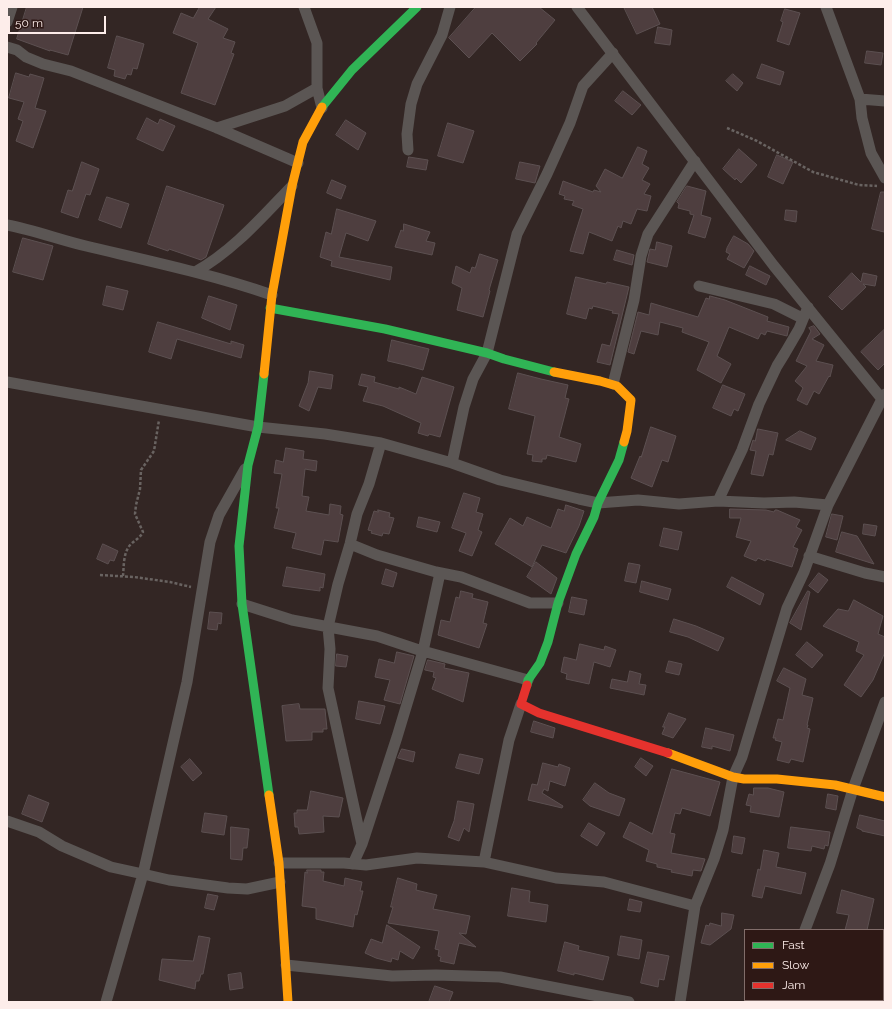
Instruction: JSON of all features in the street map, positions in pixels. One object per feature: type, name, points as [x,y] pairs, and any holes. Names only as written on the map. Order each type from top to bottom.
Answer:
[{"type":"street","points":[[7,22],[12,7]]},
{"type":"street","points":[[304,7],[317,43],[317,88],[322,108]]},
{"type":"street","points":[[288,1002],[279,863],[242,604],[239,546],[248,465],[258,427],[272,295],[292,186],[303,142],[322,108],[352,70],[417,7]]},
{"type":"street","points":[[408,150],[407,134],[411,104],[417,84],[442,35],[450,7]]},
{"type":"street","points":[[577,7],[774,266],[884,398],[828,505],[804,572],[787,608],[742,757],[733,777],[723,830],[714,859],[695,906],[680,1002]]},
{"type":"street","points":[[826,7],[860,99],[862,118],[871,153],[882,182]]},
{"type":"street","points":[[7,47],[17,50],[26,57],[43,64],[71,71],[217,128],[298,162]]},
{"type":"street","points":[[452,463],[464,407],[472,379],[486,353],[518,234],[570,123],[583,86],[613,53]]},
{"type":"street","points":[[217,128],[285,106],[317,88]]},
{"type":"street","points":[[860,99],[885,101]]},
{"type":"street","points":[[613,384],[634,300],[641,256],[648,234],[695,161]]},
{"type":"street","points":[[196,272],[209,265],[224,253],[258,222],[292,186]]},
{"type":"street","points":[[7,225],[27,229],[74,243],[196,272],[240,284],[272,295]]},
{"type":"street","points":[[699,286],[774,304],[802,318]]},
{"type":"street","points":[[718,501],[742,450],[759,404],[776,366],[785,354],[808,307]]},
{"type":"street","points":[[270,308],[385,329],[486,353],[538,368],[613,384],[631,400],[627,430],[619,460],[598,503],[594,517],[576,554],[558,603],[552,631],[540,664],[528,680],[509,740],[484,862]]},
{"type":"street","points":[[7,382],[258,427],[325,434],[381,443],[452,463],[500,480],[598,503],[638,500],[679,504],[718,501],[764,503],[794,502],[828,505]]},
{"type":"street","points":[[362,844],[328,688],[330,648],[328,627],[357,514],[369,484],[381,443]]},
{"type":"street","points":[[106,1002],[143,874],[187,682],[210,542],[214,526],[248,465]]},
{"type":"street","points":[[350,544],[377,555],[440,573],[461,577],[530,602],[558,603]]},
{"type":"street","points":[[810,556],[865,573],[885,577]]},
{"type":"street","points":[[353,864],[362,844],[423,651],[440,573]]},
{"type":"street","points":[[242,604],[292,620],[377,636],[423,651],[528,680]]},
{"type":"street","points":[[805,929],[830,864],[853,789],[885,702]]},
{"type":"street","points":[[521,704],[539,713],[669,753],[733,777],[827,784],[885,796]]},
{"type":"street","points":[[7,820],[39,832],[62,846],[111,867],[169,880],[228,888],[248,889],[280,882]]},
{"type":"street","points":[[279,863],[366,865],[417,858],[484,862],[556,878],[604,882],[695,906]]},
{"type":"street","points":[[286,965],[392,976],[500,976],[629,1002]]},
{"type":"path","points":[[727,128],[757,141],[813,172],[858,185],[882,182]]},
{"type":"path","points":[[123,576],[126,550],[141,536],[143,532],[135,514],[136,505],[140,489],[142,470],[154,451],[160,409]]},
{"type":"path","points":[[100,575],[123,576],[170,582],[186,585],[202,593]]},
{"type":"building","points":[[27,7],[83,7],[68,55],[50,51],[17,39]]},
{"type":"building","points":[[200,7],[216,7],[208,19],[228,29],[223,38],[235,42],[231,53],[234,54],[215,105],[181,93],[198,43],[173,33],[181,13],[193,18]]},
{"type":"building","points":[[476,7],[539,7],[555,20],[536,43],[537,44],[520,61],[492,33],[469,58],[449,38]]},
{"type":"building","points":[[624,7],[652,7],[660,24],[637,34]]},
{"type":"building","points":[[785,9],[800,13],[789,45],[777,41],[783,22],[781,21]]},
{"type":"building","points":[[658,27],[672,30],[670,45],[655,43]]},
{"type":"building","points":[[117,36],[144,44],[137,69],[133,68],[131,75],[127,74],[125,79],[114,76],[115,70],[108,68]]},
{"type":"building","points":[[867,51],[883,53],[881,65],[865,63]]},
{"type":"building","points":[[762,64],[784,72],[780,85],[757,78]]},
{"type":"building","points":[[16,73],[29,77],[30,74],[44,78],[35,108],[46,111],[33,148],[16,141],[23,121],[18,119],[24,102],[9,98]]},
{"type":"building","points":[[733,74],[743,83],[737,91],[726,81]]},
{"type":"building","points":[[623,91],[641,105],[632,115],[615,101]]},
{"type":"building","points":[[147,118],[158,124],[160,119],[175,126],[163,151],[137,139]]},
{"type":"building","points":[[346,120],[366,133],[358,150],[336,135]]},
{"type":"building","points":[[448,123],[474,131],[463,163],[438,156]]},
{"type":"building","points":[[638,147],[647,151],[642,164],[649,168],[642,180],[650,184],[644,194],[651,196],[647,211],[637,209],[631,224],[623,221],[621,228],[618,226],[612,241],[589,232],[583,254],[570,251],[583,209],[572,205],[574,201],[564,199],[565,196],[559,194],[563,181],[593,192],[594,190],[601,192],[596,186],[605,169],[622,178]]},
{"type":"building","points":[[739,149],[757,165],[741,183],[736,178],[735,180],[723,169]]},
{"type":"building","points":[[777,155],[793,162],[783,184],[768,177]]},
{"type":"building","points":[[409,157],[428,160],[426,170],[407,167]]},
{"type":"building","points":[[82,162],[99,169],[90,195],[86,194],[78,218],[61,212],[68,190],[72,191]]},
{"type":"building","points":[[520,162],[540,166],[535,183],[516,179]]},
{"type":"building","points":[[332,180],[346,186],[341,199],[327,193]]},
{"type":"building","points":[[167,186],[224,205],[206,257],[201,260],[169,249],[168,251],[148,244]]},
{"type":"building","points":[[687,186],[706,191],[701,215],[711,218],[705,238],[688,233],[694,215],[690,214],[690,211],[678,208],[679,204],[677,202]]},
{"type":"building","points":[[881,192],[885,192],[884,232],[872,229]]},
{"type":"building","points":[[107,197],[129,204],[121,228],[99,220]]},
{"type":"building","points":[[337,209],[376,221],[368,241],[346,233],[339,257],[392,267],[390,280],[331,266],[332,261],[320,257],[326,232],[331,234]]},
{"type":"building","points":[[786,210],[797,211],[796,222],[785,220]]},
{"type":"building","points":[[404,224],[430,232],[426,241],[435,243],[432,255],[395,247],[401,230],[403,231]]},
{"type":"building","points":[[734,236],[748,244],[754,251],[744,268],[727,259],[730,254],[726,252],[727,248]]},
{"type":"building","points":[[23,238],[53,246],[43,280],[13,272]]},
{"type":"building","points":[[657,242],[672,246],[667,267],[647,262],[650,249],[655,250]]},
{"type":"building","points":[[617,250],[634,255],[632,265],[614,260]]},
{"type":"building","points":[[480,254],[498,260],[483,317],[457,310],[462,288],[452,283],[456,266],[470,273],[472,267],[475,268]]},
{"type":"building","points":[[750,266],[770,276],[766,285],[746,275]]},
{"type":"building","points":[[852,273],[861,282],[863,273],[877,276],[875,286],[863,284],[866,287],[842,310],[829,297]]},
{"type":"building","points":[[576,277],[606,284],[607,282],[629,287],[610,365],[597,362],[602,344],[610,346],[619,314],[593,306],[592,309],[589,308],[586,319],[567,314]]},
{"type":"building","points":[[107,286],[128,291],[123,310],[103,305]]},
{"type":"building","points":[[209,296],[237,305],[230,330],[202,318]]},
{"type":"building","points":[[710,296],[725,300],[768,317],[767,321],[789,327],[787,336],[767,331],[765,335],[761,333],[758,339],[729,327],[717,356],[731,364],[721,383],[697,370],[709,342],[682,332],[683,328],[660,322],[658,335],[641,331],[634,354],[628,352],[638,312],[649,315],[651,303],[698,317],[706,298],[709,299]]},
{"type":"building","points":[[158,322],[231,344],[231,341],[244,345],[241,358],[177,339],[171,359],[149,352]]},
{"type":"building","points":[[814,326],[820,334],[812,339],[824,345],[816,361],[833,365],[830,377],[829,376],[819,394],[814,391],[807,405],[797,400],[803,388],[795,381],[807,366],[796,361],[811,331],[809,328]]},
{"type":"building","points":[[885,329],[885,363],[878,370],[861,352]]},
{"type":"building","points":[[392,340],[429,349],[423,370],[388,361]]},
{"type":"building","points":[[310,371],[333,375],[331,389],[318,387],[309,411],[299,406],[308,383]]},
{"type":"building","points":[[518,373],[568,385],[565,398],[569,399],[559,437],[581,444],[576,462],[547,455],[546,459],[542,459],[542,462],[532,461],[533,455],[527,454],[535,416],[509,409]]},
{"type":"building","points":[[362,374],[375,377],[374,382],[399,389],[399,387],[416,394],[422,377],[454,387],[440,437],[418,433],[421,423],[383,406],[363,401],[368,387],[359,385]]},
{"type":"building","points":[[723,385],[745,394],[738,411],[734,409],[731,416],[713,408]]},
{"type":"building","points":[[651,427],[676,436],[668,462],[662,460],[652,487],[631,478],[640,456],[641,457]]},
{"type":"building","points":[[758,429],[778,433],[773,455],[769,454],[763,476],[751,474],[756,451],[750,450],[753,440],[755,441]]},
{"type":"building","points":[[800,431],[816,438],[811,450],[786,440]]},
{"type":"building","points":[[286,448],[304,451],[303,459],[317,461],[316,471],[305,469],[302,496],[309,497],[306,511],[329,515],[330,504],[341,506],[340,514],[343,515],[338,542],[324,540],[321,555],[292,548],[296,533],[274,528],[279,508],[276,508],[282,474],[274,473],[276,460],[283,462]]},
{"type":"building","points":[[464,493],[480,498],[476,512],[483,514],[478,530],[482,532],[472,556],[459,551],[466,533],[452,528]]},
{"type":"building","points":[[566,505],[584,511],[579,526],[566,553],[542,545],[532,567],[495,544],[510,518],[523,526],[527,517],[551,528],[558,509],[564,511]]},
{"type":"building","points":[[730,509],[766,510],[774,512],[777,510],[800,520],[796,527],[802,530],[793,547],[798,549],[792,567],[766,559],[765,561],[758,558],[756,561],[744,556],[751,541],[736,537],[741,518],[730,518]]},
{"type":"building","points":[[378,510],[390,513],[389,517],[394,518],[389,534],[383,533],[382,536],[371,533],[372,531],[368,530],[374,511],[378,512]]},
{"type":"building","points":[[832,514],[843,516],[837,540],[826,537]]},
{"type":"building","points":[[419,517],[440,522],[437,532],[417,527]]},
{"type":"building","points":[[864,524],[877,526],[875,536],[863,534]]},
{"type":"building","points":[[664,528],[682,532],[678,550],[660,546]]},
{"type":"building","points":[[842,532],[857,536],[874,564],[836,552]]},
{"type":"building","points":[[103,544],[118,551],[114,561],[110,560],[108,564],[97,559]]},
{"type":"building","points":[[536,562],[557,578],[551,594],[527,577]]},
{"type":"building","points":[[629,563],[640,565],[636,583],[625,581]]},
{"type":"building","points":[[287,567],[325,574],[323,588],[320,587],[320,591],[283,586]]},
{"type":"building","points":[[386,569],[397,573],[393,587],[382,584]]},
{"type":"building","points":[[819,573],[828,580],[818,593],[809,586]]},
{"type":"building","points":[[732,577],[764,594],[760,605],[727,587]]},
{"type":"building","points":[[642,581],[671,589],[668,600],[640,592]]},
{"type":"building","points":[[461,591],[473,594],[472,598],[488,602],[483,623],[487,624],[479,648],[438,635],[441,620],[450,622],[456,597],[459,598]]},
{"type":"building","points":[[808,591],[810,592],[801,630],[790,623]]},
{"type":"building","points":[[572,597],[587,600],[584,615],[569,612]]},
{"type":"building","points":[[854,600],[883,616],[878,634],[885,637],[885,652],[873,680],[861,697],[844,685],[864,655],[856,651],[859,642],[823,626],[838,609],[848,611]]},
{"type":"building","points":[[210,612],[222,613],[221,624],[218,623],[217,630],[208,629]]},
{"type":"building","points":[[674,619],[696,626],[724,638],[718,651],[688,637],[670,632]]},
{"type":"building","points":[[807,642],[823,655],[812,668],[796,655]]},
{"type":"building","points":[[580,644],[604,650],[605,646],[616,650],[610,667],[594,662],[589,684],[566,679],[567,674],[561,672],[564,657],[576,660]]},
{"type":"building","points":[[397,652],[414,656],[400,704],[384,700],[390,680],[375,677],[379,659],[394,663]]},
{"type":"building","points":[[337,654],[348,656],[346,667],[336,666]]},
{"type":"building","points":[[428,660],[445,664],[444,668],[469,673],[463,702],[432,689],[436,678],[433,677],[434,672],[425,670]]},
{"type":"building","points":[[669,661],[682,664],[679,675],[666,672]]},
{"type":"building","points":[[784,668],[806,679],[802,695],[813,698],[807,725],[807,728],[810,729],[803,762],[791,759],[789,763],[777,760],[782,742],[775,740],[776,738],[773,738],[778,719],[783,720],[790,688],[777,681]]},
{"type":"building","points":[[630,671],[641,674],[639,684],[646,685],[644,695],[610,688],[612,679],[627,682]]},
{"type":"building","points":[[359,701],[385,706],[380,724],[356,719]]},
{"type":"building","points":[[299,704],[300,709],[325,709],[327,729],[323,729],[323,732],[312,732],[312,740],[286,741],[282,706]]},
{"type":"building","points":[[669,713],[686,719],[673,738],[662,734],[665,727],[663,727]]},
{"type":"building","points":[[534,721],[555,728],[553,738],[531,732]]},
{"type":"building","points":[[706,728],[734,735],[730,751],[712,746],[712,749],[702,747]]},
{"type":"building","points":[[402,749],[415,752],[413,762],[398,758]]},
{"type":"building","points":[[460,754],[483,759],[479,774],[456,768]]},
{"type":"building","points":[[641,758],[653,766],[646,776],[635,767]]},
{"type":"building","points":[[190,759],[202,773],[193,781],[181,767]]},
{"type":"building","points":[[543,763],[558,767],[559,764],[570,768],[565,786],[550,781],[548,791],[544,789],[542,793],[563,806],[562,808],[528,800],[532,784],[537,785]]},
{"type":"building","points":[[672,769],[720,782],[710,816],[682,808],[680,814],[675,813],[670,833],[675,834],[671,853],[705,859],[701,871],[693,870],[692,876],[671,872],[672,870],[657,867],[657,864],[646,861],[649,850],[623,837],[630,822],[652,834]]},
{"type":"building","points":[[595,783],[609,793],[625,799],[619,816],[590,806],[583,800]]},
{"type":"building","points":[[754,788],[768,788],[784,792],[779,817],[750,812],[751,806],[746,805],[749,794],[753,795]]},
{"type":"building","points":[[311,791],[343,798],[339,817],[323,816],[324,832],[299,834],[298,827],[295,827],[294,813],[297,813],[297,810],[307,810]]},
{"type":"building","points":[[828,794],[838,796],[836,810],[826,808]]},
{"type":"building","points":[[29,795],[49,803],[42,822],[22,814]]},
{"type":"building","points":[[458,801],[474,804],[469,832],[464,828],[459,841],[448,837],[454,821]]},
{"type":"building","points":[[205,813],[227,816],[224,835],[202,832]]},
{"type":"building","points":[[860,815],[885,821],[885,836],[862,831],[857,828]]},
{"type":"building","points":[[589,823],[605,833],[597,846],[581,836]]},
{"type":"building","points":[[231,827],[249,829],[247,848],[243,848],[242,860],[231,859]]},
{"type":"building","points":[[791,827],[830,832],[828,846],[825,845],[824,849],[812,846],[811,851],[788,848]]},
{"type":"building","points":[[734,836],[745,838],[742,854],[732,852]]},
{"type":"building","points":[[764,850],[779,853],[776,867],[806,873],[801,894],[765,886],[762,898],[752,896]]},
{"type":"building","points":[[307,870],[321,870],[321,872],[324,872],[323,881],[344,886],[345,878],[362,882],[360,891],[363,891],[357,915],[355,914],[353,927],[316,919],[316,908],[302,906],[305,872],[307,873]]},
{"type":"building","points":[[398,878],[417,884],[416,890],[437,895],[433,909],[470,916],[466,934],[459,933],[476,947],[459,943],[454,964],[440,961],[441,957],[438,956],[439,950],[435,949],[439,931],[388,923],[393,907],[391,907]]},
{"type":"building","points":[[512,888],[530,891],[529,902],[548,905],[546,922],[508,916]]},
{"type":"building","points":[[842,890],[874,899],[867,929],[845,929],[849,915],[837,913]]},
{"type":"building","points":[[208,894],[218,896],[214,910],[205,908]]},
{"type":"building","points":[[630,899],[642,902],[640,912],[628,910]]},
{"type":"building","points":[[722,913],[734,915],[731,929],[710,945],[701,943],[706,925],[709,926],[710,923],[721,926]]},
{"type":"building","points":[[387,925],[420,947],[413,959],[400,951],[398,960],[392,958],[391,962],[365,953],[371,939],[382,943]]},
{"type":"building","points":[[199,936],[210,938],[203,974],[201,974],[199,981],[196,981],[195,989],[159,980],[162,959],[193,961]]},
{"type":"building","points":[[621,936],[642,940],[639,959],[618,955]]},
{"type":"building","points":[[565,942],[579,946],[578,950],[609,957],[603,980],[558,971]]},
{"type":"building","points":[[648,952],[669,956],[664,980],[659,979],[658,987],[641,983]]},
{"type":"building","points":[[241,973],[243,988],[230,990],[228,975]]},
{"type":"building","points":[[435,986],[453,992],[449,1002],[429,1002]]},
{"type":"traffic: fast","points":[[322,107],[352,70],[417,7]]},
{"type":"traffic: fast","points":[[270,308],[385,329],[487,353],[554,372]]},
{"type":"traffic: fast","points":[[264,374],[258,427],[248,465],[239,546],[242,604],[269,795]]},
{"type":"traffic: fast","points":[[527,685],[528,680],[540,663],[548,642],[558,603],[576,554],[594,517],[598,503],[619,460],[624,442]]},
{"type":"traffic: slow","points":[[264,374],[272,295],[292,186],[303,142],[322,107]]},
{"type":"traffic: slow","points":[[554,372],[617,386],[631,400],[624,442]]},
{"type":"traffic: slow","points":[[668,753],[733,777],[744,779],[777,779],[835,785],[885,797]]},
{"type":"traffic: slow","points":[[269,795],[279,863],[288,1002]]},
{"type":"traffic: jam","points":[[527,685],[521,704],[539,713],[668,753]]}]
